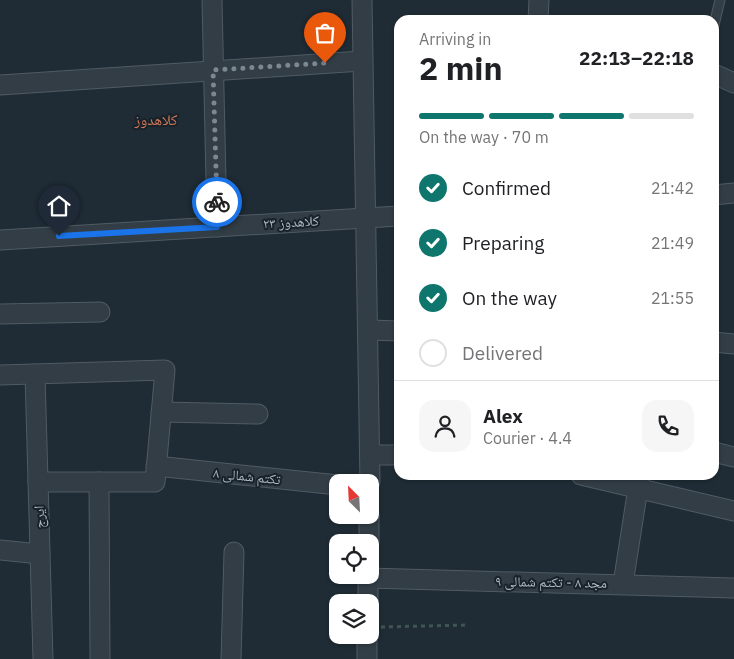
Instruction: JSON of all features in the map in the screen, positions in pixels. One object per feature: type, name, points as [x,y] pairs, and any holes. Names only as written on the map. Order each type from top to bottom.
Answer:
[{"type":"street","points":[[212,0],[217,227]]},
{"type":"street","points":[[362,0],[370,474]]},
{"type":"street","points":[[538,15],[539,0]]},
{"type":"street","points":[[0,85],[362,61]]},
{"type":"street","points":[[719,76],[734,83]]},
{"type":"street","points":[[719,194],[734,193]]},
{"type":"street","name":"کلاهدوز ۲۳","points":[[0,240],[394,216]]},
{"type":"street","points":[[0,314],[100,312]]},
{"type":"street","points":[[369,330],[394,331]]},
{"type":"street","points":[[719,342],[734,344]]},
{"type":"street","points":[[0,375],[165,370],[155,482],[38,482]]},
{"type":"street","name":"ایرج","points":[[35,374],[43,659]]},
{"type":"street","points":[[161,412],[258,414]]},
{"type":"street","points":[[719,453],[734,457]]},
{"type":"street","points":[[370,455],[394,455]]},
{"type":"street","name":"تکتم شمالی ۸","points":[[156,466],[329,484]]},
{"type":"street","points":[[622,480],[639,482],[734,511]]},
{"type":"street","points":[[99,482],[100,659]]},
{"type":"street","points":[[623,584],[639,482]]},
{"type":"street","points":[[0,550],[40,554]]},
{"type":"street","points":[[231,659],[234,552]]},
{"type":"street","name":"مجد ۸ - تکتم شمالی ۹","points":[[379,577],[734,588]]},
{"type":"street","points":[[367,659],[370,644]]},
{"type":"lane","points":[[716,15],[720,0]]},
{"type":"path","points":[[379,631],[468,625]]},
{"type":"way so far","points":[[217,202],[213,70],[325,63]]},
{"type":"district","name":"کلاهدوز","points":[[156,119]]},
{"type":"route","points":[[59,236],[217,227],[217,202]]}]
